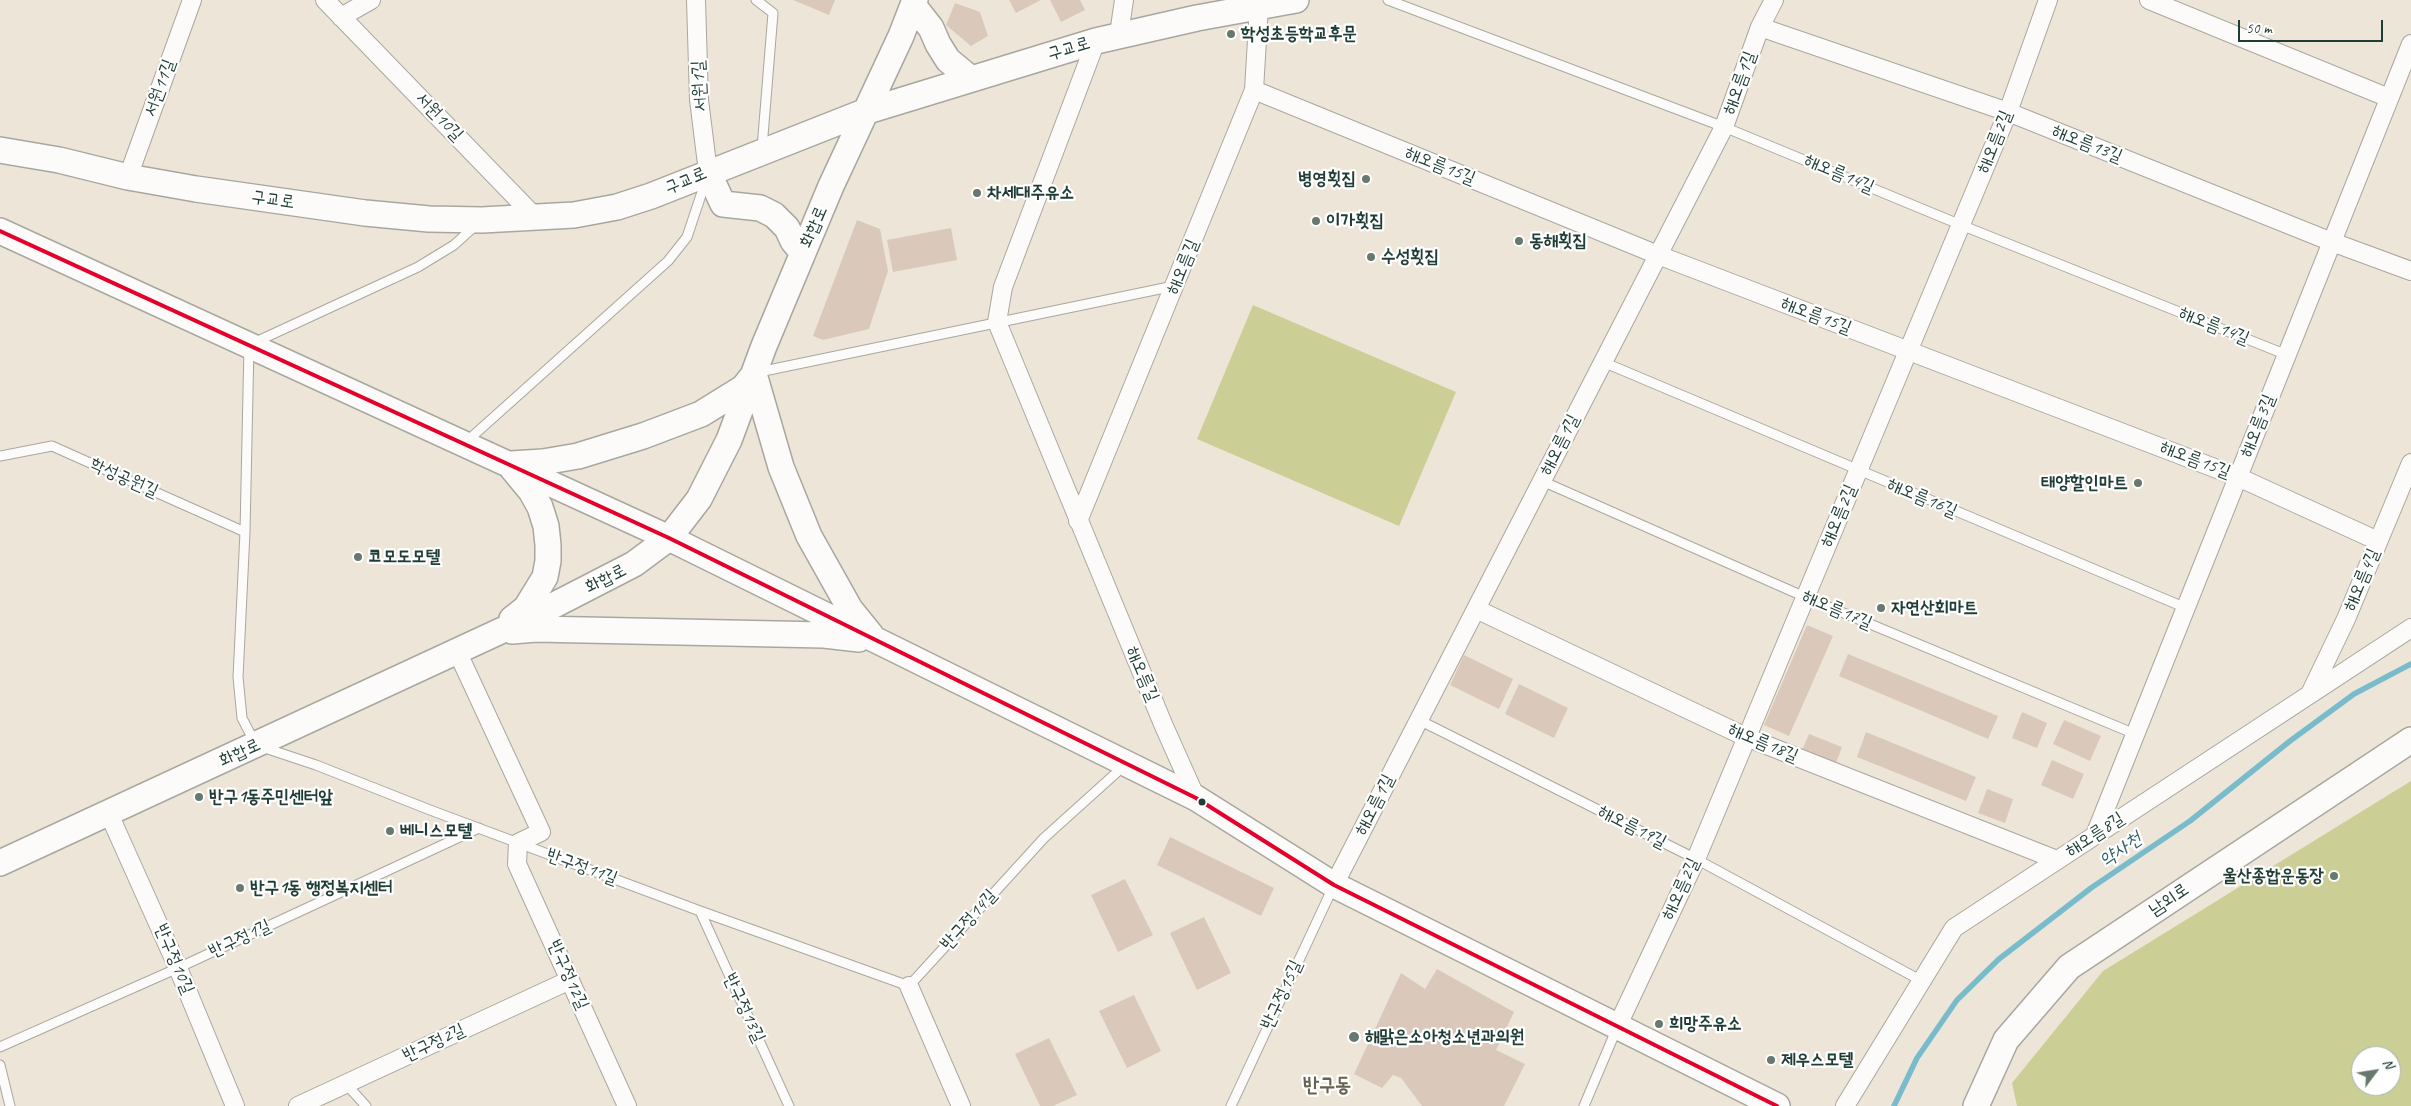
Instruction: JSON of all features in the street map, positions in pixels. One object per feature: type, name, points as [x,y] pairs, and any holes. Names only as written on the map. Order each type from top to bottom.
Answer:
[{"type":"main road","name":"구교로","points":[[0,150],[59,160],[128,177],[196,189],[365,213],[429,219],[482,220],[574,215],[617,206],[651,196],[761,151],[864,112],[1108,38],[1296,0]]},
{"type":"main road","points":[[914,2],[931,28],[948,60],[971,79]]},
{"type":"main road","name":"화합로","points":[[0,863],[495,633],[634,564],[669,538],[699,499],[729,440],[803,253],[864,112],[902,36],[914,2]]},
{"type":"main road","name":"구교로","points":[[0,137],[59,160]]},
{"type":"main road","points":[[708,172],[723,204],[760,208],[774,215],[787,228],[793,241],[803,253]]},
{"type":"main road","points":[[0,227],[11,236],[669,538],[1196,798],[1334,885],[1777,1106]]},
{"type":"main road","points":[[509,464],[543,462],[578,456],[650,434],[701,414],[724,401],[742,388],[754,374]]},
{"type":"main road","points":[[754,374],[781,467],[809,536],[850,609],[876,641]]},
{"type":"main road","points":[[495,633],[526,608],[532,600],[545,577],[548,561],[546,526],[540,507],[531,491],[509,464]]},
{"type":"main road","points":[[495,633],[536,629],[824,635],[876,641]]},
{"type":"main road","name":"남외로","points":[[1976,1106],[2006,1040],[2069,967],[2411,740]]},
{"type":"street","name":"서원11길","points":[[128,177],[192,0]]},
{"type":"street","name":"서원10길","points":[[325,0],[536,218]]},
{"type":"street","points":[[341,17],[371,0]]},
{"type":"street","name":"서원1길","points":[[696,0],[699,100],[708,172]]},
{"type":"street","points":[[996,322],[1003,287],[1124,0]]},
{"type":"street","name":"해오름1길","points":[[1334,885],[1724,127],[1760,26],[1774,0]]},
{"type":"street","name":"해오름2길","points":[[1617,1027],[1696,858],[2008,112],[2048,0]]},
{"type":"street","points":[[2149,0],[2389,98]]},
{"type":"street","name":"해오름길","points":[[1078,521],[1176,286],[1254,90],[1259,6]]},
{"type":"street","name":"해오름13길","points":[[1760,26],[2008,112],[2332,242],[2411,271]]},
{"type":"street","name":"해오름3길","points":[[2095,835],[2411,44]]},
{"type":"street","name":"해오름15길","points":[[1254,90],[1658,255],[2238,477],[2378,542]]},
{"type":"street","name":"해오름길","points":[[996,322],[1196,798]]},
{"type":"street","name":"해오름4길","points":[[2309,694],[2346,619],[2411,463]]},
{"type":"street","name":"해오름18길","points":[[1476,610],[1746,737],[2057,860]]},
{"type":"street","name":"해오름8길","points":[[1846,1106],[1954,928],[2411,628]]},
{"type":"street","points":[[457,651],[541,832],[518,843]]},
{"type":"street","name":"반구정10길","points":[[109,814],[178,968],[235,1106]]},
{"type":"street","name":"반구정12길","points":[[518,843],[517,864],[627,1106]]},
{"type":"street","name":"반구정2길","points":[[298,1106],[570,980]]},
{"type":"street","points":[[909,986],[962,1106]]},
{"type":"lane","points":[[756,0],[773,13],[761,151]]},
{"type":"lane","name":"해오름14길","points":[[1388,0],[1724,127],[1960,225],[2286,355]]},
{"type":"lane","points":[[464,444],[668,261],[687,237],[708,172]]},
{"type":"lane","points":[[256,745],[242,718],[238,692],[245,532],[249,345],[418,267],[454,245],[482,220]]},
{"type":"lane","points":[[754,374],[996,322],[1176,286]]},
{"type":"lane","name":"해오름16길","points":[[1603,362],[2186,608]]},
{"type":"lane","name":"학성공원길","points":[[0,456],[52,446],[245,532]]},
{"type":"lane","name":"해오름17길","points":[[1542,481],[1805,597],[2136,734]]},
{"type":"lane","name":"해오름19길","points":[[1419,720],[1696,858],[1922,981]]},
{"type":"lane","name":"반구정11길","points":[[256,745],[316,765],[700,911],[909,986]]},
{"type":"lane","name":"반구정14길","points":[[909,986],[1044,838],[1126,764]]},
{"type":"lane","name":"반구정1길","points":[[0,1047],[178,968],[479,828]]},
{"type":"lane","name":"반구정15길","points":[[1231,1106],[1334,885]]},
{"type":"lane","name":"반구정13길","points":[[700,911],[789,1106]]},
{"type":"lane","points":[[1584,1106],[1617,1027]]},
{"type":"lane","points":[[0,1064],[10,1106]]},
{"type":"lane","points":[[346,1084],[366,1106]]},
{"type":"green space","points":[[1253,305],[1456,392],[1399,526],[1197,439]]},
{"type":"green space","name":"울산종합운동장","points":[[2411,781],[2411,1106],[2017,1106],[2012,1083],[2103,971]]},
{"type":"building","points":[[793,0],[835,0],[829,15]]},
{"type":"building","points":[[1009,0],[1041,0],[1016,13]]},
{"type":"building","points":[[1050,0],[1080,0],[1085,10],[1061,22]]},
{"type":"building","points":[[955,3],[980,12],[988,36],[971,46],[946,25]]},
{"type":"building","points":[[857,220],[880,229],[888,271],[869,329],[823,340],[813,336]]},
{"type":"building","points":[[951,228],[957,260],[893,272],[887,240]]},
{"type":"building","points":[[1807,625],[1833,636],[1789,736],[1764,725]]},
{"type":"building","points":[[1848,654],[1998,716],[1988,739],[1839,676]]},
{"type":"building","points":[[1464,655],[1513,679],[1499,709],[1450,685]]},
{"type":"building","points":[[1519,684],[1568,708],[1554,738],[1505,714]]},
{"type":"building","points":[[2022,712],[2047,723],[2037,748],[2012,738]]},
{"type":"building","points":[[2064,720],[2101,736],[2090,761],[2053,744]]},
{"type":"building","points":[[1866,732],[1976,777],[1966,801],[1857,757]]},
{"type":"building","points":[[1809,734],[1842,747],[1836,763],[1802,750]]},
{"type":"building","points":[[2052,760],[2084,774],[2073,799],[2041,785]]},
{"type":"building","points":[[1987,789],[2013,799],[2005,823],[1978,813]]},
{"type":"building","points":[[1170,837],[1274,888],[1261,916],[1157,865]]},
{"type":"building","points":[[1125,879],[1153,935],[1118,952],[1091,895]]},
{"type":"building","points":[[1204,917],[1231,973],[1197,990],[1170,933]]},
{"type":"building","points":[[1437,969],[1514,1012],[1496,1050],[1525,1064],[1504,1106],[1422,1106],[1401,1078],[1393,1075],[1382,1088],[1354,1074],[1401,973],[1425,989]]},
{"type":"building","points":[[1134,995],[1161,1051],[1127,1068],[1099,1011]]},
{"type":"building","points":[[1049,1038],[1077,1095],[1053,1106],[1040,1106],[1015,1054]]},
{"type":"waterway","name":"약사천","points":[[1894,1106],[1917,1058],[1957,1000],[1999,959],[2091,888],[2190,821],[2290,741],[2354,694],[2411,664]]},
{"type":"transit line","points":[[0,231],[669,538],[1196,798],[1334,885],[1777,1106]]},
{"type":"place","name":"학성초등학교후문","points":[[1231,34]]},
{"type":"place","name":"병영횟집","points":[[1366,179]]},
{"type":"place","name":"차세대주유소","points":[[977,193]]},
{"type":"place","name":"이가횟집","points":[[1316,221]]},
{"type":"place","name":"동해횟집","points":[[1519,241]]},
{"type":"place","name":"수성횟집","points":[[1371,257]]},
{"type":"place","name":"태양할인마트","points":[[2138,483]]},
{"type":"place","name":"코모도모텔","points":[[358,557]]},
{"type":"place","name":"자연산회마트","points":[[1881,608]]},
{"type":"place","name":"반구1동주민센터앞","points":[[199,797]]},
{"type":"place","name":"베니스모텔","points":[[390,831]]},
{"type":"place","name":"울산종합운동장","points":[[2334,876]]},
{"type":"place","name":"반구1동 행정복지센터","points":[[240,888]]},
{"type":"place","name":"희망주유소","points":[[1659,1024]]},
{"type":"place","name":"해맑은소아청소년과의원","points":[[1354,1037]]},
{"type":"place","name":"제우스모텔","points":[[1771,1060]]},
{"type":"district","name":"반구동","points":[[1327,1086]]}]
